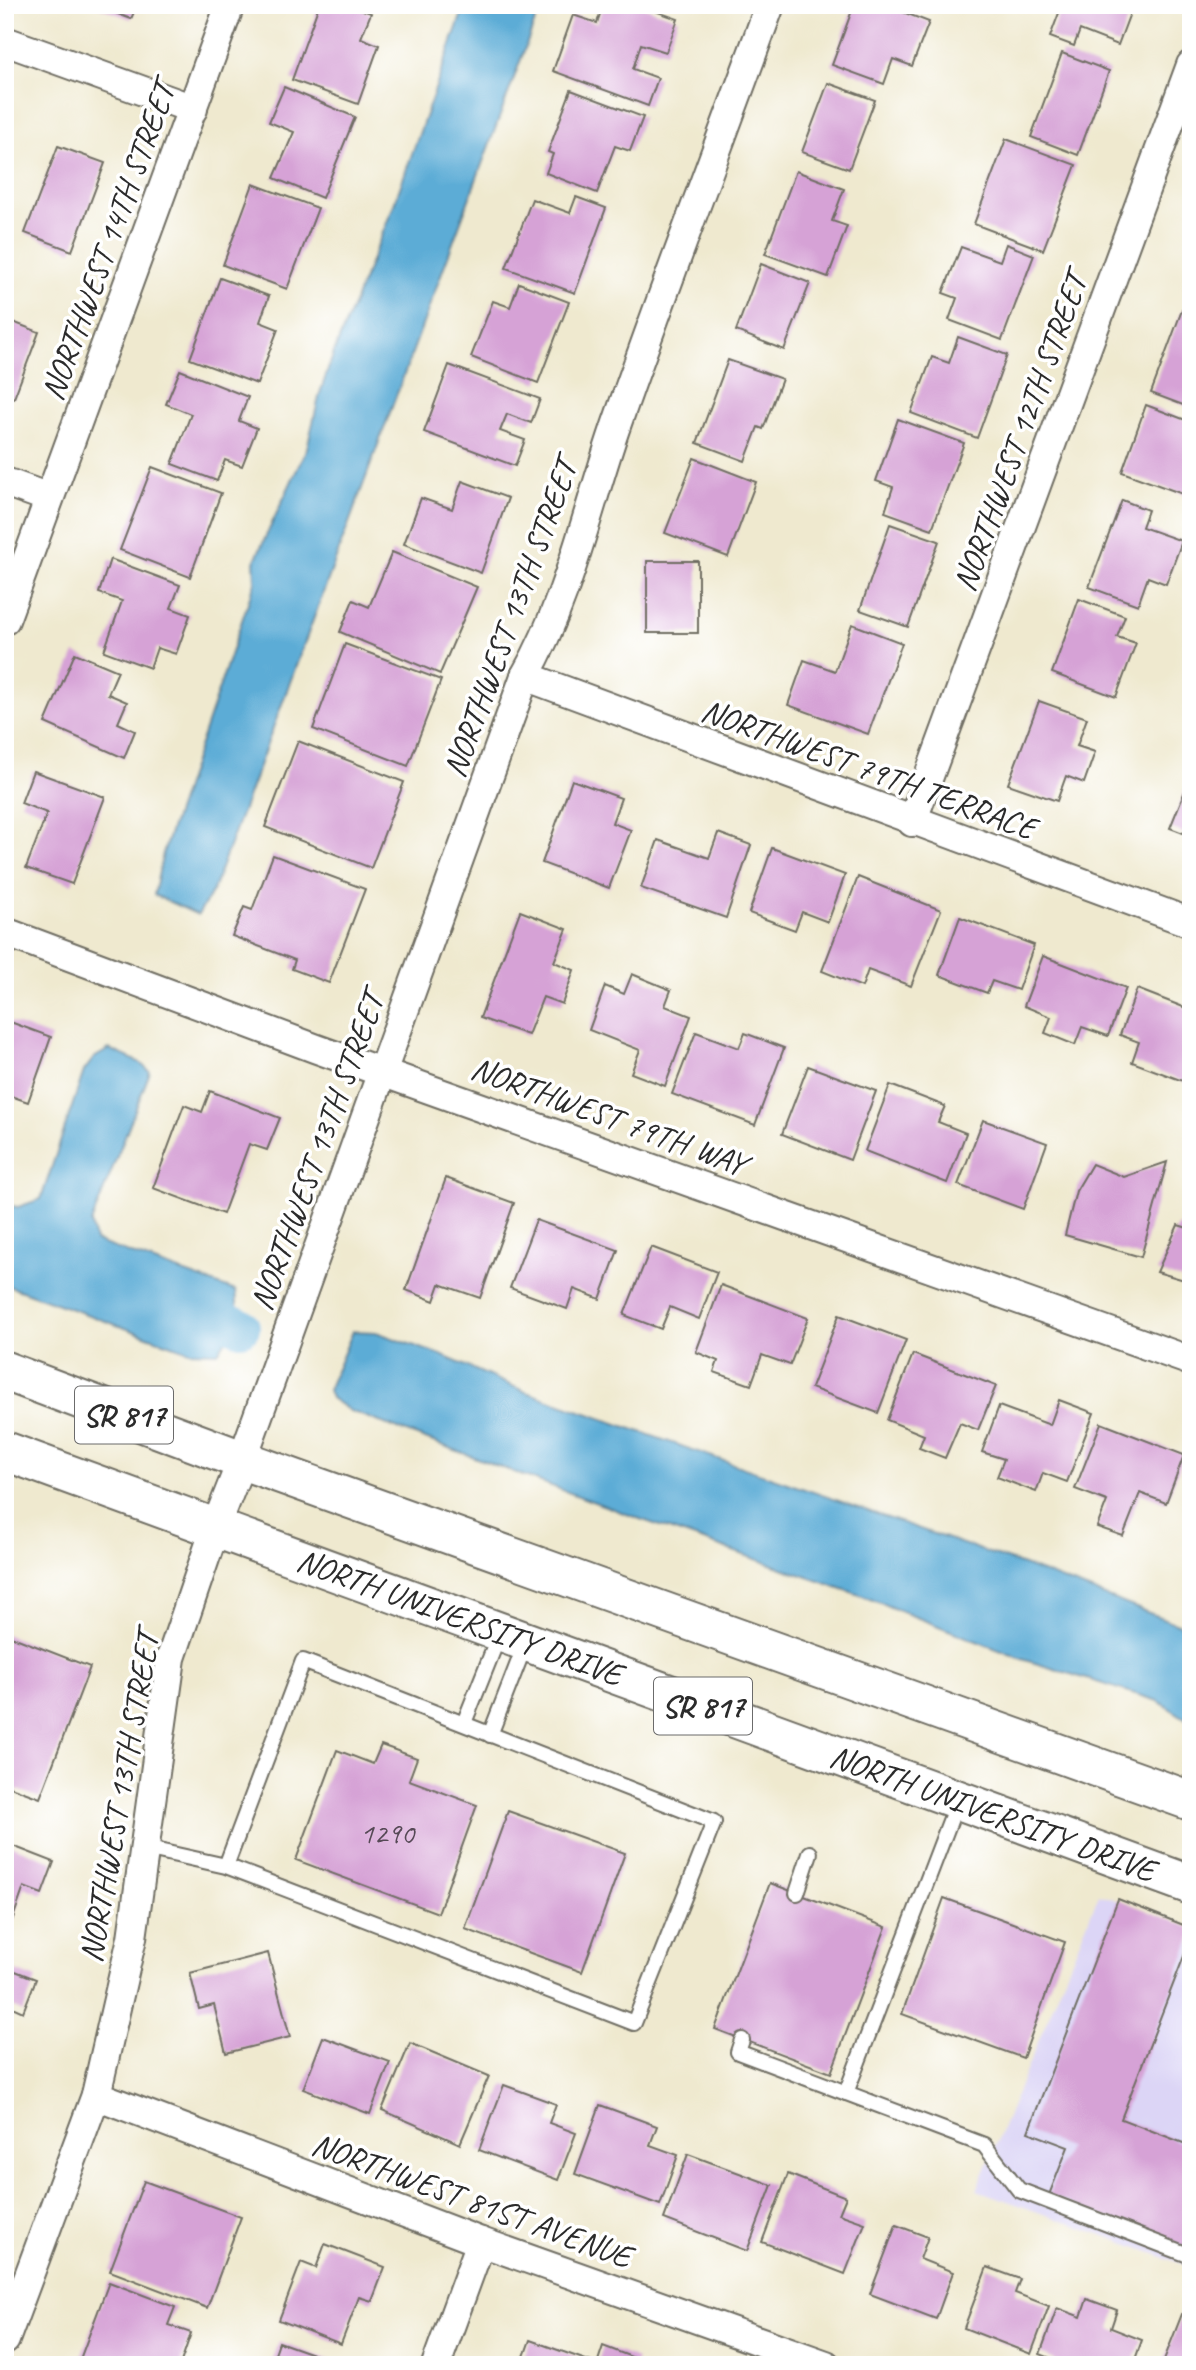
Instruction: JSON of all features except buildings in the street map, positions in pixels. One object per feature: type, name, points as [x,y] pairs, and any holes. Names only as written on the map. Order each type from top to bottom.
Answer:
[{"type":"main road","name":"SR 817","points":[[5,1371],[242,1460],[1191,1801]]},
{"type":"main road","name":"NORTH UNIVERSITY DRIVE","points":[[5,1451],[1191,1885]]},
{"type":"street","name":"NORTHWEST 14TH STREET","points":[[5,620],[230,5]]},
{"type":"street","name":"NORTHWEST 13TH STREET","points":[[5,2340],[96,2095],[132,1938],[171,1658],[215,1526],[242,1460],[525,676],[539,652],[558,600],[656,310],[770,5]]},
{"type":"street","points":[[5,41],[193,109]]},
{"type":"street","name":"NORTHWEST 12TH STREET","points":[[912,822],[1191,65]]},
{"type":"street","points":[[5,482],[49,498]]},
{"type":"street","name":"NORTHWEST 79TH TERRACE","points":[[525,676],[912,822],[1191,923]]},
{"type":"street","name":"NORTHWEST 79TH WAY","points":[[5,932],[382,1071],[1191,1361]]},
{"type":"street","name":"NORTHWEST 81ST AVENUE","points":[[96,2095],[481,2242],[827,2365]]},
{"type":"street","points":[[436,2365],[481,2242]]},
{"type":"lane","points":[[464,1723],[514,1636]]},
{"type":"lane","points":[[490,1735],[514,1636]]},
{"type":"lane","points":[[145,1848],[226,1866],[634,2023],[714,1822],[303,1661],[226,1866]]},
{"type":"lane","points":[[846,2093],[958,1800]]},
{"type":"lane","points":[[797,1893],[810,1853]]},
{"type":"lane","points":[[742,2040],[738,2052],[984,2146],[1019,2190],[1191,2256]]},
{"type":"shaded area","points":[[1099,1894],[1191,1928],[1191,2267],[977,2190]]},
{"type":"water","points":[[465,5],[541,5],[213,890],[198,915],[154,895],[163,853],[255,582],[254,562],[307,448],[320,393],[334,352],[392,210]]},
{"type":"water","points":[[109,1049],[139,1062],[150,1072],[91,1223],[95,1241],[236,1291],[234,1323],[218,1352],[189,1351],[5,1285],[5,1205],[18,1207],[41,1199],[84,1071],[94,1058]]},
{"type":"water","points":[[353,1331],[376,1332],[443,1356],[526,1392],[1026,1566],[1191,1629],[1191,1722],[1158,1701],[1022,1659],[860,1595],[640,1519],[350,1411],[331,1398],[328,1390]]},
{"type":"waterway","points":[[185,1306],[241,1327]]}]
